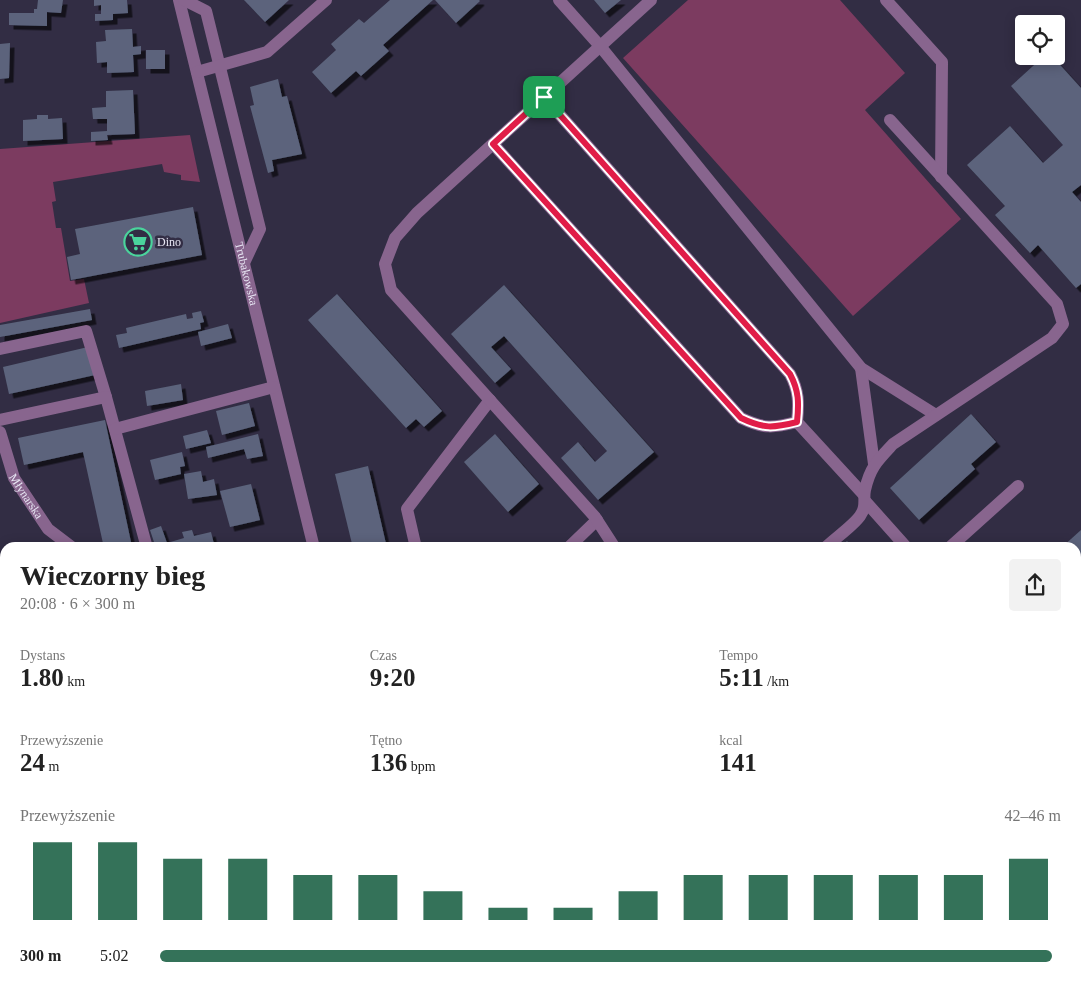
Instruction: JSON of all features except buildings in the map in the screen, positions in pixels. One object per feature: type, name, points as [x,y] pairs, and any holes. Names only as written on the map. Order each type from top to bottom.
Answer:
[{"type":"street","name":"Trubakowska","points":[[179,0],[313,542]]},
{"type":"street","points":[[184,0],[206,11],[260,230],[244,264]]},
{"type":"street","points":[[197,72],[266,52],[326,0]]},
{"type":"street","points":[[559,0],[600,46],[861,368],[936,415]]},
{"type":"street","points":[[611,542],[598,520],[391,290],[385,264],[395,238],[416,213],[651,0]]},
{"type":"street","points":[[886,0],[942,62],[941,177]]},
{"type":"street","points":[[544,97],[790,374],[797,386],[799,403],[797,422],[902,542]]},
{"type":"street","points":[[874,464],[893,444],[1052,338],[1062,324],[1057,304],[890,120]]},
{"type":"street","points":[[493,144],[741,418],[758,426],[774,428],[797,422]]},
{"type":"street","points":[[0,349],[86,331],[146,542]]},
{"type":"street","points":[[832,542],[860,516],[874,464],[861,368]]},
{"type":"street","points":[[115,429],[274,387]]},
{"type":"street","points":[[0,420],[106,397]]},
{"type":"street","points":[[415,542],[407,509],[490,400]]},
{"type":"street","name":"Młynarska","points":[[0,432],[14,478],[48,529],[65,542]]},
{"type":"street","points":[[956,542],[1018,486]]},
{"type":"street","points":[[574,542],[598,520]]},
{"type":"shaded area","points":[[688,0],[840,0],[905,73],[865,110],[961,219],[853,316],[623,58]]},
{"type":"shaded area","points":[[190,135],[200,182],[181,180],[181,175],[164,172],[162,164],[53,182],[56,201],[52,202],[56,228],[61,228],[70,281],[84,279],[89,303],[0,323],[0,149]]},
{"type":"place","name":"Dino","points":[[138,242]]},
{"type":"route","points":[[544,97],[790,374],[797,386],[799,403],[797,422],[774,428],[758,426],[741,418],[493,144],[544,97]]}]
